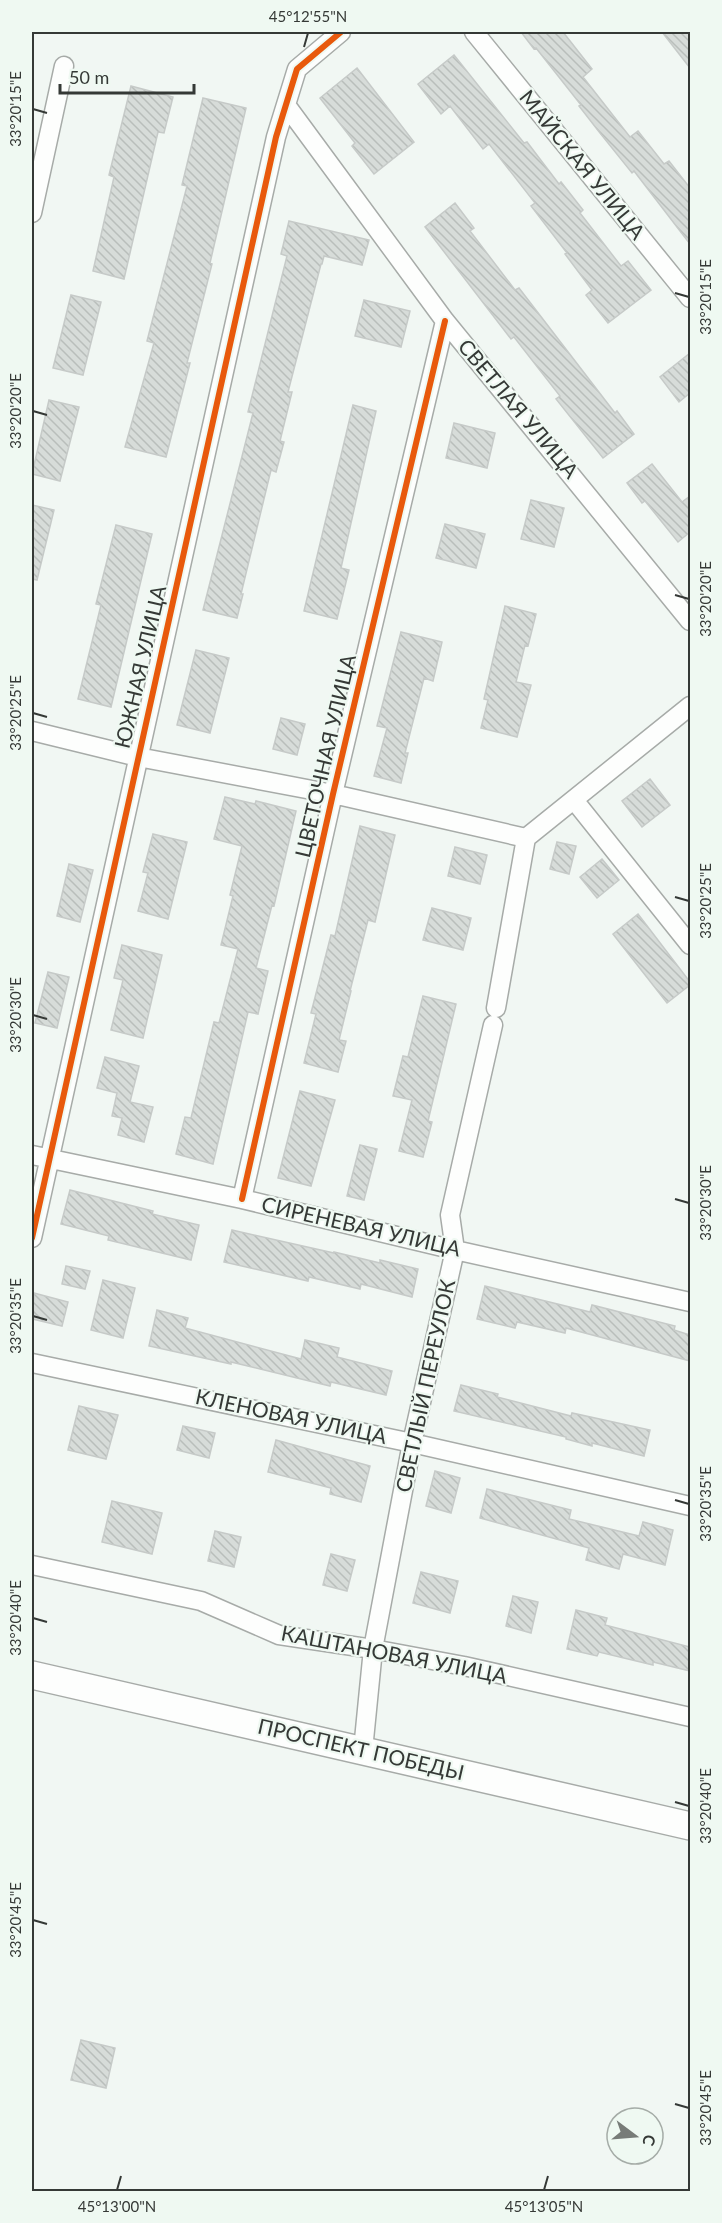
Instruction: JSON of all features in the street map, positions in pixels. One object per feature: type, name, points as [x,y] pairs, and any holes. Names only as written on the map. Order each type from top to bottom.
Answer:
[{"type":"main road","name":"ПРОСПЕКТ ПОБЕДЫ","points":[[32,1675],[690,1826]]},
{"type":"street","name":"ЮЖНАЯ УЛИЦА","points":[[32,1238],[40,1157],[138,756],[276,137],[297,69],[341,32]]},
{"type":"street","name":"МАЙСКАЯ УЛИЦА","points":[[474,32],[690,298]]},
{"type":"street","points":[[32,213],[64,66]]},
{"type":"street","name":"СВЕТЛАЯ УЛИЦА","points":[[286,105],[445,321],[690,621]]},
{"type":"street","name":"ЦВЕТОЧНАЯ УЛИЦА","points":[[242,1198],[333,794],[445,321]]},
{"type":"street","points":[[32,731],[138,756],[333,794],[526,838],[690,706]]},
{"type":"street","points":[[574,800],[690,945]]},
{"type":"street","name":"СВЕТЛЫЙ ПЕРЕУЛОК","points":[[363,1750],[373,1649],[412,1443],[455,1250],[450,1215],[495,1016],[526,838]]},
{"type":"street","name":"СИРЕНЕВАЯ УЛИЦА","points":[[40,1157],[242,1198],[455,1250],[690,1302]]},
{"type":"street","name":"КЛЕНОВАЯ УЛИЦА","points":[[32,1363],[412,1443],[690,1506]]},
{"type":"street","name":"КАШТАНОВАЯ УЛИЦА","points":[[32,1565],[201,1601],[279,1635],[464,1666],[690,1716]]},
{"type":"building","points":[[521,32],[563,32],[592,69],[583,77],[630,137],[638,131],[664,164],[669,161],[690,188],[690,244],[634,171],[632,173],[600,133],[536,48],[534,49]]},
{"type":"building","points":[[662,32],[690,32],[690,68]]},
{"type":"building","points":[[454,55],[524,143],[527,142],[559,184],[561,182],[583,210],[580,213],[621,266],[628,261],[651,290],[608,323],[586,295],[592,290],[531,206],[535,203],[489,144],[483,149],[450,106],[441,114],[418,84]]},
{"type":"building","points":[[357,68],[414,142],[374,174],[352,146],[355,143],[320,98]]},
{"type":"building","points":[[131,86],[173,97],[164,133],[158,132],[124,279],[93,271],[114,177],[109,175]]},
{"type":"building","points":[[203,98],[246,108],[210,263],[212,264],[187,363],[190,363],[166,457],[125,447],[154,343],[147,341],[187,186],[182,185]]},
{"type":"building","points":[[455,203],[474,228],[470,231],[515,290],[519,288],[615,413],[617,411],[634,434],[603,458],[556,399],[560,396],[514,337],[511,339],[425,227]]},
{"type":"building","points":[[289,221],[369,240],[362,265],[324,256],[321,264],[288,392],[292,392],[280,441],[284,442],[276,472],[271,470],[237,618],[203,610],[253,413],[248,412],[287,256],[281,254]]},
{"type":"building","points":[[71,295],[101,302],[83,375],[53,368]]},
{"type":"building","points":[[364,300],[410,311],[401,347],[355,336]]},
{"type":"building","points":[[690,353],[690,393],[679,402],[660,377]]},
{"type":"building","points":[[49,400],[79,407],[60,481],[32,474]]},
{"type":"building","points":[[353,405],[376,411],[341,568],[349,570],[337,619],[304,611]]},
{"type":"building","points":[[454,423],[495,433],[487,468],[446,458]]},
{"type":"building","points":[[652,464],[682,502],[690,496],[690,532],[678,542],[645,501],[642,503],[627,483]]},
{"type":"building","points":[[531,500],[564,508],[554,547],[521,539]]},
{"type":"building","points":[[32,505],[54,510],[37,580],[32,579]]},
{"type":"building","points":[[445,524],[485,534],[476,568],[436,558]]},
{"type":"building","points":[[116,525],[152,534],[111,707],[78,699],[101,605],[96,604]]},
{"type":"building","points":[[505,606],[536,614],[528,646],[525,645],[516,682],[531,685],[517,737],[481,728],[488,700],[484,699]]},
{"type":"building","points":[[401,632],[442,642],[433,681],[424,678],[405,753],[408,753],[401,783],[374,776],[387,728],[377,726]]},
{"type":"building","points":[[196,650],[229,658],[210,733],[177,725]]},
{"type":"building","points":[[281,718],[305,724],[297,755],[273,749]]},
{"type":"building","points":[[650,779],[670,805],[642,827],[622,801]]},
{"type":"building","points":[[225,797],[255,804],[256,801],[296,811],[274,906],[272,905],[256,968],[268,971],[258,1014],[248,1012],[213,1164],[176,1154],[185,1117],[191,1118],[214,1022],[219,1023],[238,949],[221,945],[242,846],[214,839]]},
{"type":"building","points":[[360,826],[395,835],[375,922],[368,920],[350,991],[339,1040],[346,1041],[338,1072],[304,1063],[316,1014],[311,1013],[331,935],[335,936]]},
{"type":"building","points":[[153,834],[187,842],[168,919],[138,911],[148,873],[143,872]]},
{"type":"building","points":[[557,842],[576,846],[569,874],[550,869]]},
{"type":"building","points":[[455,847],[487,855],[480,884],[448,876]]},
{"type":"building","points":[[602,859],[619,880],[597,898],[580,877]]},
{"type":"building","points":[[69,864],[93,870],[80,922],[57,916]]},
{"type":"building","points":[[432,908],[471,918],[463,950],[423,940]]},
{"type":"building","points":[[638,914],[690,982],[690,985],[667,1003],[613,934]]},
{"type":"building","points":[[122,945],[162,955],[143,1038],[111,1030],[123,980],[114,978]]},
{"type":"building","points":[[48,972],[69,977],[57,1028],[35,1023]]},
{"type":"building","points":[[423,996],[456,1004],[428,1121],[432,1122],[423,1157],[399,1151],[412,1100],[393,1096],[403,1056],[408,1057]]},
{"type":"building","points":[[105,1057],[139,1066],[130,1102],[153,1107],[144,1142],[118,1135],[122,1118],[112,1116],[117,1093],[97,1088]]},
{"type":"building","points":[[300,1091],[335,1100],[311,1186],[278,1178]]},
{"type":"building","points":[[360,1145],[377,1149],[364,1200],[347,1196]]},
{"type":"building","points":[[70,1190],[199,1225],[191,1260],[108,1240],[109,1236],[61,1224]]},
{"type":"building","points":[[232,1230],[380,1263],[380,1260],[418,1269],[412,1297],[361,1284],[360,1289],[309,1277],[308,1281],[224,1262]]},
{"type":"building","points":[[66,1266],[90,1271],[85,1289],[62,1284]]},
{"type":"building","points":[[103,1280],[135,1288],[123,1338],[91,1330]]},
{"type":"building","points":[[485,1286],[590,1312],[592,1305],[675,1326],[674,1330],[690,1335],[690,1361],[566,1328],[565,1333],[517,1322],[515,1328],[477,1319]]},
{"type":"building","points":[[34,1293],[68,1302],[62,1326],[32,1319]]},
{"type":"building","points":[[157,1310],[188,1318],[185,1328],[301,1359],[305,1340],[339,1348],[337,1357],[392,1371],[386,1395],[331,1382],[330,1386],[231,1362],[231,1364],[149,1346]]},
{"type":"building","points":[[461,1385],[571,1416],[572,1413],[650,1430],[644,1456],[592,1443],[592,1446],[566,1439],[566,1437],[454,1411]]},
{"type":"building","points":[[79,1406],[118,1415],[106,1459],[68,1450]]},
{"type":"building","points":[[183,1426],[215,1433],[209,1458],[177,1450]]},
{"type":"building","points":[[276,1440],[370,1466],[361,1502],[330,1494],[331,1488],[268,1472]]},
{"type":"building","points":[[435,1471],[460,1478],[451,1513],[426,1506]]},
{"type":"building","points":[[487,1489],[571,1510],[569,1519],[639,1536],[643,1522],[673,1530],[665,1565],[623,1554],[619,1569],[586,1560],[589,1548],[480,1518]]},
{"type":"building","points":[[112,1501],[162,1513],[152,1554],[102,1542]]},
{"type":"building","points":[[215,1531],[241,1537],[234,1567],[208,1561]]},
{"type":"building","points":[[331,1554],[355,1560],[347,1591],[323,1585]]},
{"type":"building","points":[[421,1572],[458,1581],[450,1613],[413,1603]]},
{"type":"building","points":[[513,1596],[538,1602],[531,1633],[506,1626]]},
{"type":"building","points":[[576,1610],[607,1618],[605,1625],[690,1647],[690,1671],[599,1652],[597,1656],[567,1649]]},
{"type":"building","points":[[81,2040],[115,2048],[106,2088],[71,2080]]},
{"type":"cycle path","points":[[32,1238],[276,137],[297,69],[341,32]]},
{"type":"cycle path","points":[[242,1199],[333,794],[445,321]]}]
